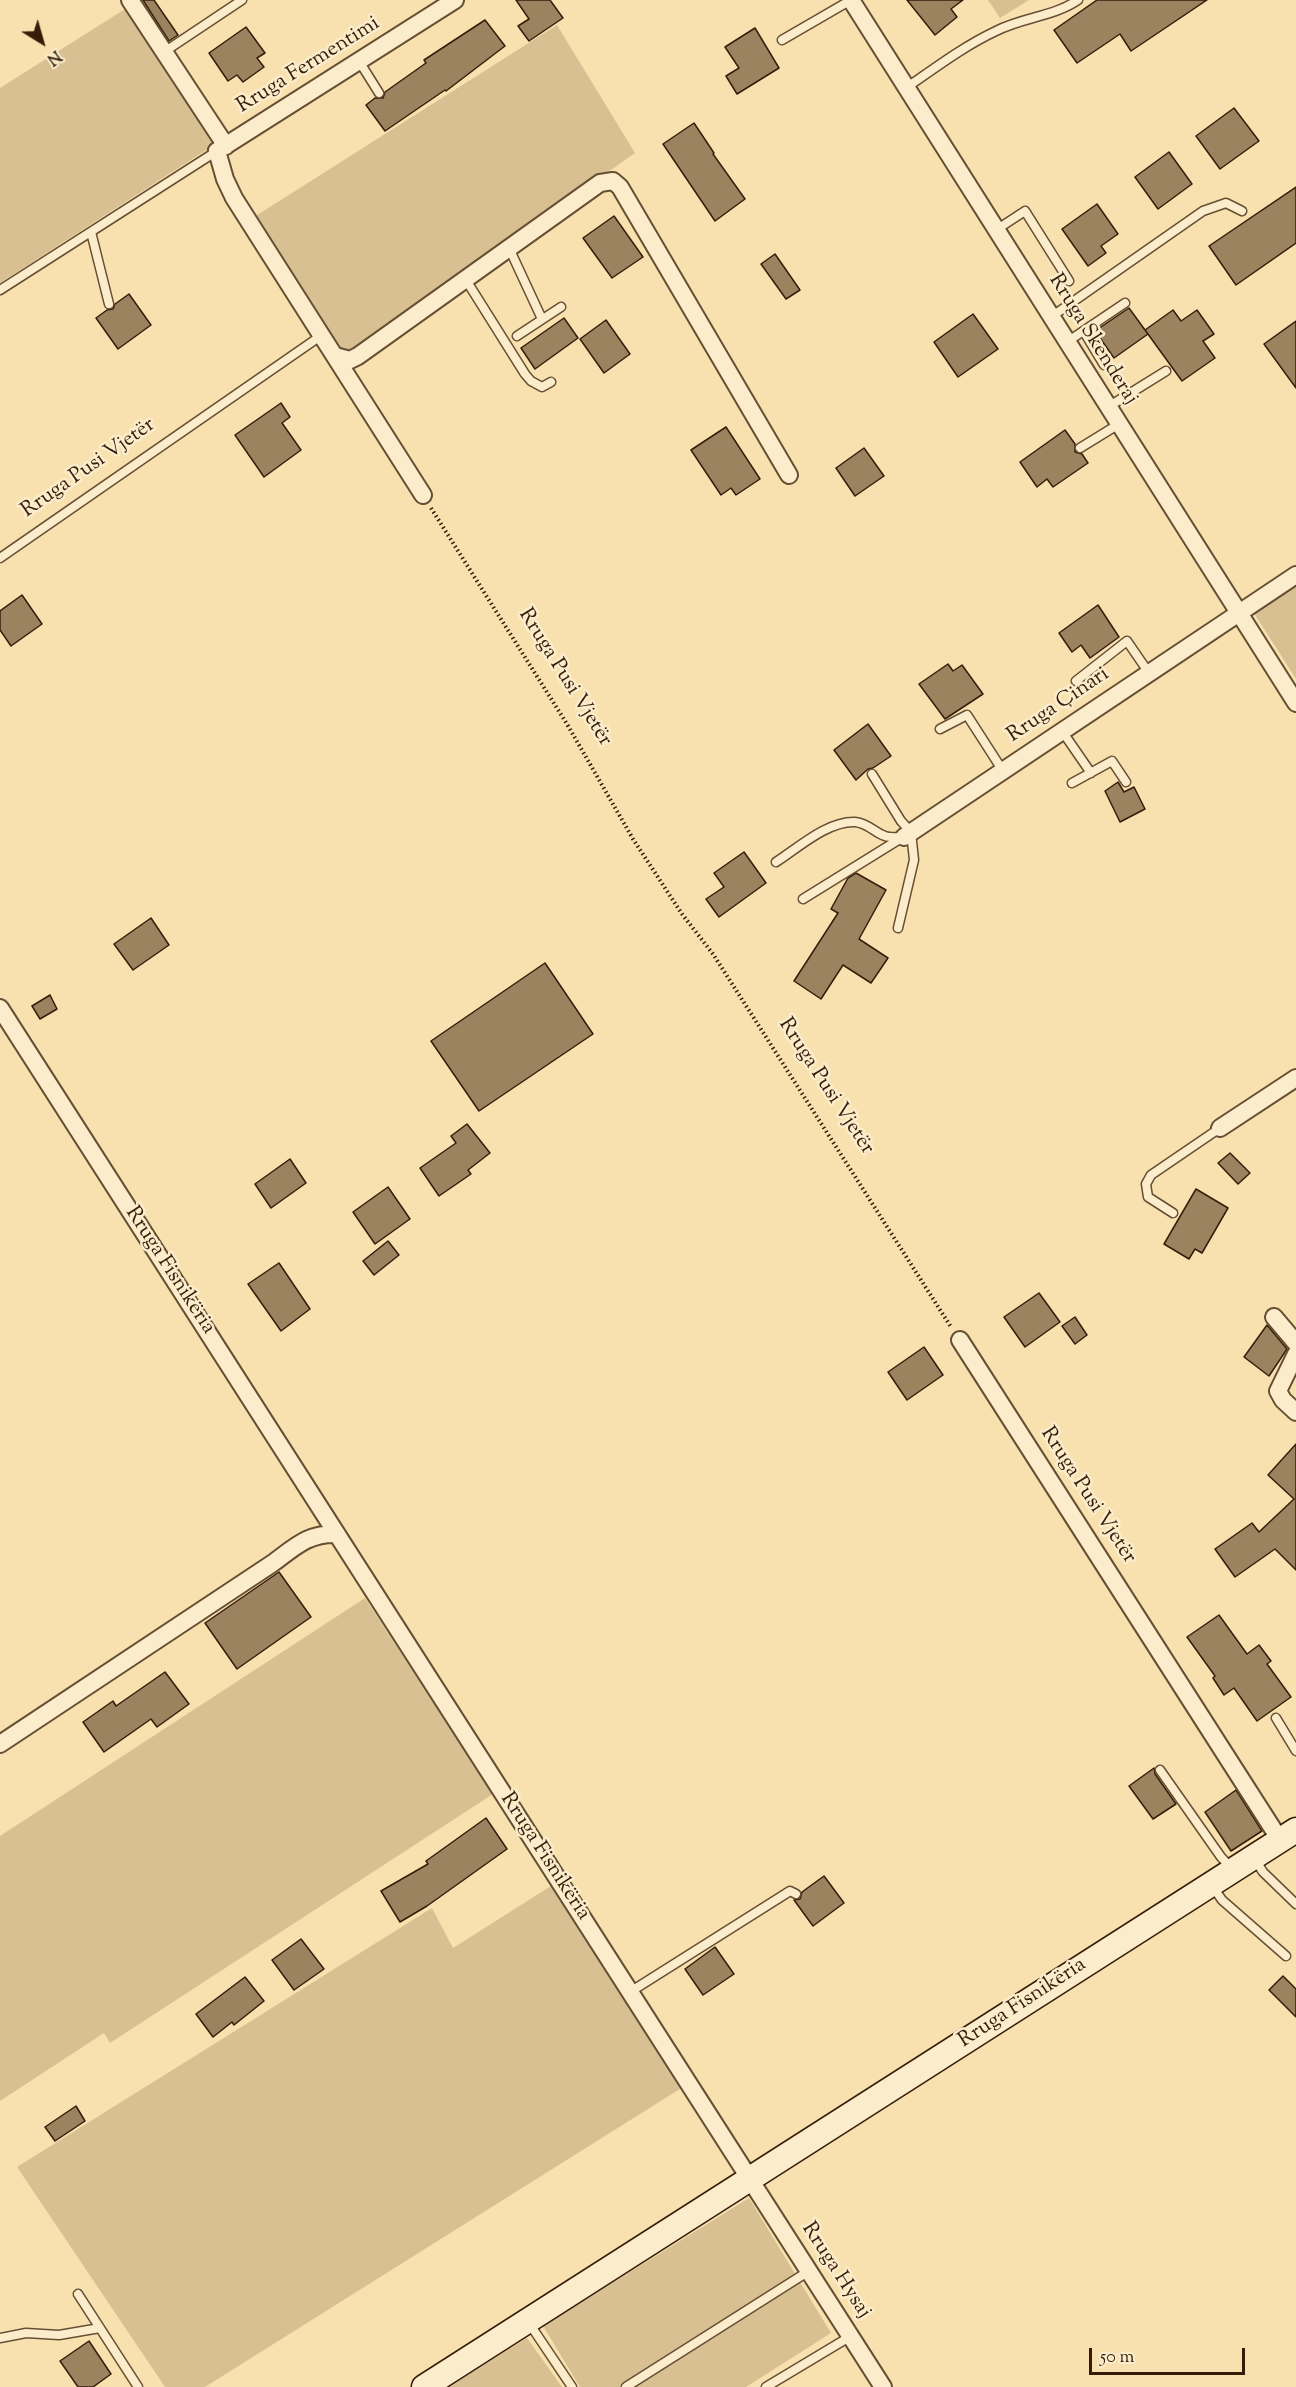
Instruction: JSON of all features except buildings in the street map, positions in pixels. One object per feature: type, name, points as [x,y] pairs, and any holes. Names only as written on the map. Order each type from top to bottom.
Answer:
[{"type":"street","points":[[130,0],[221,148],[225,179],[234,198],[423,495]]},
{"type":"street","name":"Rruga Fermentimi","points":[[221,148],[454,0]]},
{"type":"street","name":"Rruga Skenderaj","points":[[851,0],[1296,703]]},
{"type":"street","points":[[335,356],[350,360],[358,356],[600,183],[612,181],[620,187],[789,475]]},
{"type":"street","name":"Rruga Çinari","points":[[908,834],[1296,574]]},
{"type":"street","name":"Rruga Fisnikëria","points":[[0,1008],[750,2179]]},
{"type":"street","points":[[1220,1128],[1296,1078]]},
{"type":"street","points":[[1274,1317],[1296,1343]]},
{"type":"street","name":"Rruga Pusi Vjetër","points":[[960,1340],[1288,1835]]},
{"type":"street","points":[[1296,1354],[1278,1391],[1283,1400],[1296,1412]]},
{"type":"street","points":[[0,1744],[306,1539],[321,1533],[337,1534]]},
{"type":"street","name":"Rruga Fisnikëria","points":[[424,2387],[1288,1835]]},
{"type":"street","name":"Rruga Hysaj","points":[[750,2179],[883,2387]]},
{"type":"lane","points":[[164,52],[242,0]]},
{"type":"lane","points":[[782,39],[851,0]]},
{"type":"lane","points":[[906,88],[997,30],[1049,15],[1078,0]]},
{"type":"lane","points":[[358,61],[379,93]]},
{"type":"lane","points":[[0,290],[221,148]]},
{"type":"lane","points":[[1051,317],[1203,211],[1226,202],[1242,211]]},
{"type":"lane","points":[[996,230],[1025,211],[1069,281]]},
{"type":"lane","points":[[91,232],[109,304]]},
{"type":"lane","points":[[509,249],[542,319]]},
{"type":"lane","points":[[466,279],[525,374],[531,381],[542,387],[551,382]]},
{"type":"lane","points":[[1067,342],[1125,303]]},
{"type":"lane","points":[[517,336],[561,307]]},
{"type":"lane","points":[[1084,332],[1104,365]]},
{"type":"lane","name":"Rruga Pusi Vjetër","points":[[0,558],[322,335]]},
{"type":"lane","points":[[1108,407],[1166,371]]},
{"type":"lane","points":[[1080,448],[1119,424]]},
{"type":"lane","points":[[1076,681],[1127,641],[1149,673]]},
{"type":"lane","points":[[940,729],[967,715],[1002,771]]},
{"type":"lane","points":[[1062,731],[1091,773]]},
{"type":"lane","points":[[1072,783],[1112,761],[1126,782]]},
{"type":"lane","points":[[872,774],[908,834],[914,860],[898,928]]},
{"type":"lane","points":[[776,862],[824,831],[843,824],[856,822],[873,827],[884,836],[908,834]]},
{"type":"lane","points":[[803,899],[908,834]]},
{"type":"lane","points":[[1173,1213],[1148,1197],[1146,1184],[1151,1175],[1220,1128]]},
{"type":"lane","points":[[1276,1718],[1296,1751]]},
{"type":"lane","points":[[1160,1770],[1221,1857],[1233,1870]]},
{"type":"lane","points":[[1253,1857],[1263,1872],[1296,1904]]},
{"type":"lane","points":[[1211,1884],[1222,1900],[1286,1956]]},
{"type":"lane","points":[[630,1992],[790,1891],[796,1894]]},
{"type":"lane","points":[[626,2387],[808,2271]]},
{"type":"lane","points":[[78,2294],[138,2387]]},
{"type":"lane","points":[[527,2321],[572,2387]]},
{"type":"lane","points":[[0,2338],[26,2333],[60,2335],[100,2328]]},
{"type":"lane","points":[[765,2387],[850,2336]]},
{"type":"path","name":"Rruga Pusi Vjetër","points":[[423,495],[567,724],[633,839],[682,914],[713,954],[960,1340]]},
{"type":"shaded area","points":[[988,0],[1029,0],[1000,18]]},
{"type":"shaded area","points":[[125,9],[214,145],[0,283],[0,88]]},
{"type":"shaded area","points":[[557,25],[635,153],[360,347],[345,351],[338,347],[254,217]]},
{"type":"shaded area","points":[[1296,582],[1296,679],[1252,610]]},
{"type":"shaded area","points":[[365,1598],[493,1794],[110,2043],[104,2033],[0,2101],[0,1836]]},
{"type":"shaded area","points":[[551,1886],[683,2087],[205,2387],[165,2387],[17,2167],[432,1908],[453,1948]]},
{"type":"shaded area","points":[[749,2198],[831,2333],[746,2387],[580,2387],[543,2326]]},
{"type":"shaded area","points":[[527,2338],[562,2387],[449,2387]]}]
